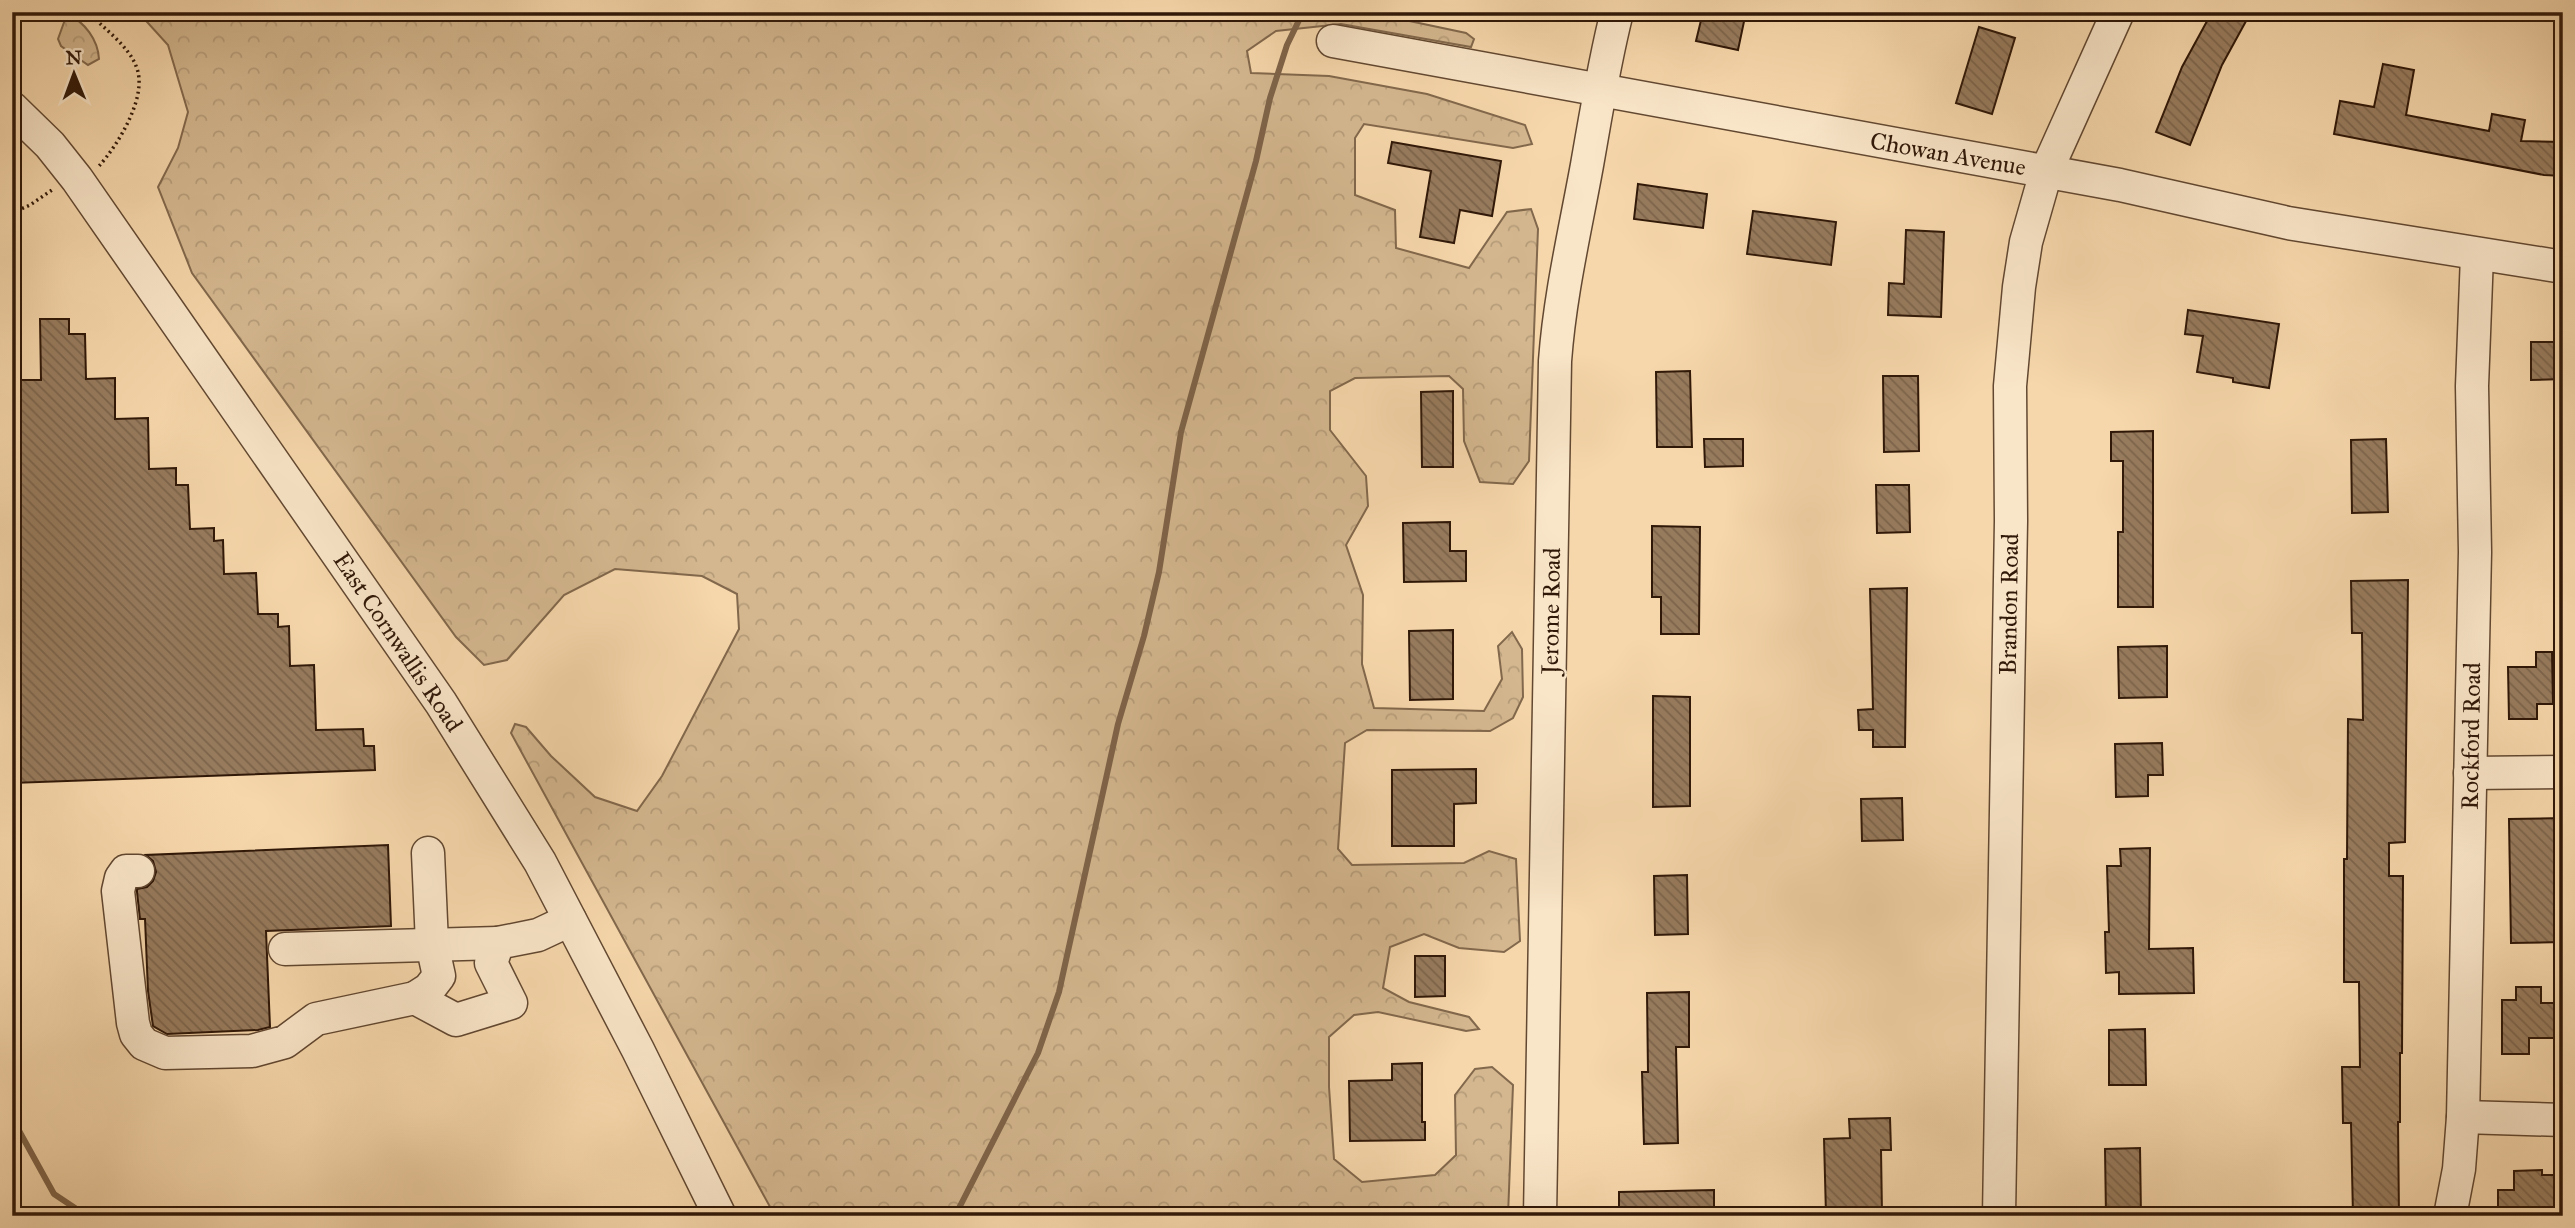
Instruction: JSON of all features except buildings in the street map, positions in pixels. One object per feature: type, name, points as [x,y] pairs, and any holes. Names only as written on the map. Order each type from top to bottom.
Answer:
[{"type":"street","name":"Jerome Road","points":[[1540,1216],[1555,361],[1565,274],[1616,12]]},
{"type":"street","name":"Brandon Road","points":[[1999,1216],[2011,521],[2010,386],[2019,287],[2026,242],[2046,172],[2118,12]]},
{"type":"street","name":"Chowan Avenue","points":[[1333,41],[2120,185],[2288,223],[2563,267]]},
{"type":"street","name":"East Cornwallis Road","points":[[12,108],[50,145],[76,179],[441,703],[540,862],[720,1216]]},
{"type":"street","name":"Rockford Road","points":[[2450,1216],[2459,1169],[2463,1117],[2475,552],[2472,386],[2477,255]]},
{"type":"street","points":[[2470,773],[2563,772]]},
{"type":"street","points":[[138,871],[126,871],[118,891],[136,1034],[144,1044],[165,1054],[252,1051],[285,1042],[316,1019],[415,998],[429,989],[439,975],[432,944],[428,853]]},
{"type":"street","points":[[285,948],[498,943],[538,935],[570,920]]},
{"type":"street","points":[[415,998],[456,1020],[511,1003],[491,963],[498,943]]},
{"type":"street","points":[[2463,1117],[2563,1120]]},
{"type":"path","points":[[88,12],[125,50],[137,67],[138,90],[126,130],[101,165]]},
{"type":"path","points":[[12,213],[53,190]]},
{"type":"green space","points":[[138,12],[1367,12],[1466,33],[1474,39],[1471,47],[1341,24],[1276,31],[1247,51],[1251,73],[1329,76],[1427,94],[1525,125],[1532,144],[1513,148],[1364,124],[1355,138],[1355,195],[1395,210],[1396,248],[1469,268],[1507,212],[1531,209],[1538,229],[1529,461],[1513,484],[1480,482],[1464,441],[1463,389],[1449,376],[1355,378],[1330,391],[1330,430],[1366,476],[1368,506],[1346,545],[1363,595],[1362,664],[1374,708],[1484,711],[1502,679],[1498,646],[1512,632],[1522,649],[1523,697],[1513,718],[1490,731],[1367,730],[1345,743],[1338,849],[1352,865],[1464,863],[1489,851],[1516,859],[1520,941],[1504,952],[1459,948],[1424,934],[1390,947],[1383,988],[1409,1002],[1469,1017],[1479,1029],[1466,1031],[1378,1012],[1354,1015],[1329,1037],[1334,1159],[1362,1182],[1435,1175],[1456,1155],[1455,1095],[1475,1069],[1492,1067],[1513,1085],[1508,1216],[1462,1216],[1457,1212],[1359,1207],[1342,1216],[775,1216],[511,733],[515,724],[526,727],[551,756],[595,797],[637,811],[662,776],[739,629],[737,594],[702,576],[615,569],[564,595],[507,660],[484,665],[456,637],[192,273],[158,187],[178,148],[188,112],[168,45]]},
{"type":"green space","points":[[67,14],[89,32],[99,59],[88,65],[61,46],[58,39]]},
{"type":"waterway","points":[[955,1216],[1038,1053],[1059,992],[1118,724],[1144,636],[1159,572],[1181,432],[1256,161],[1270,98],[1287,45],[1303,12]]},
{"type":"waterway","points":[[12,1118],[54,1194],[87,1216]]}]
